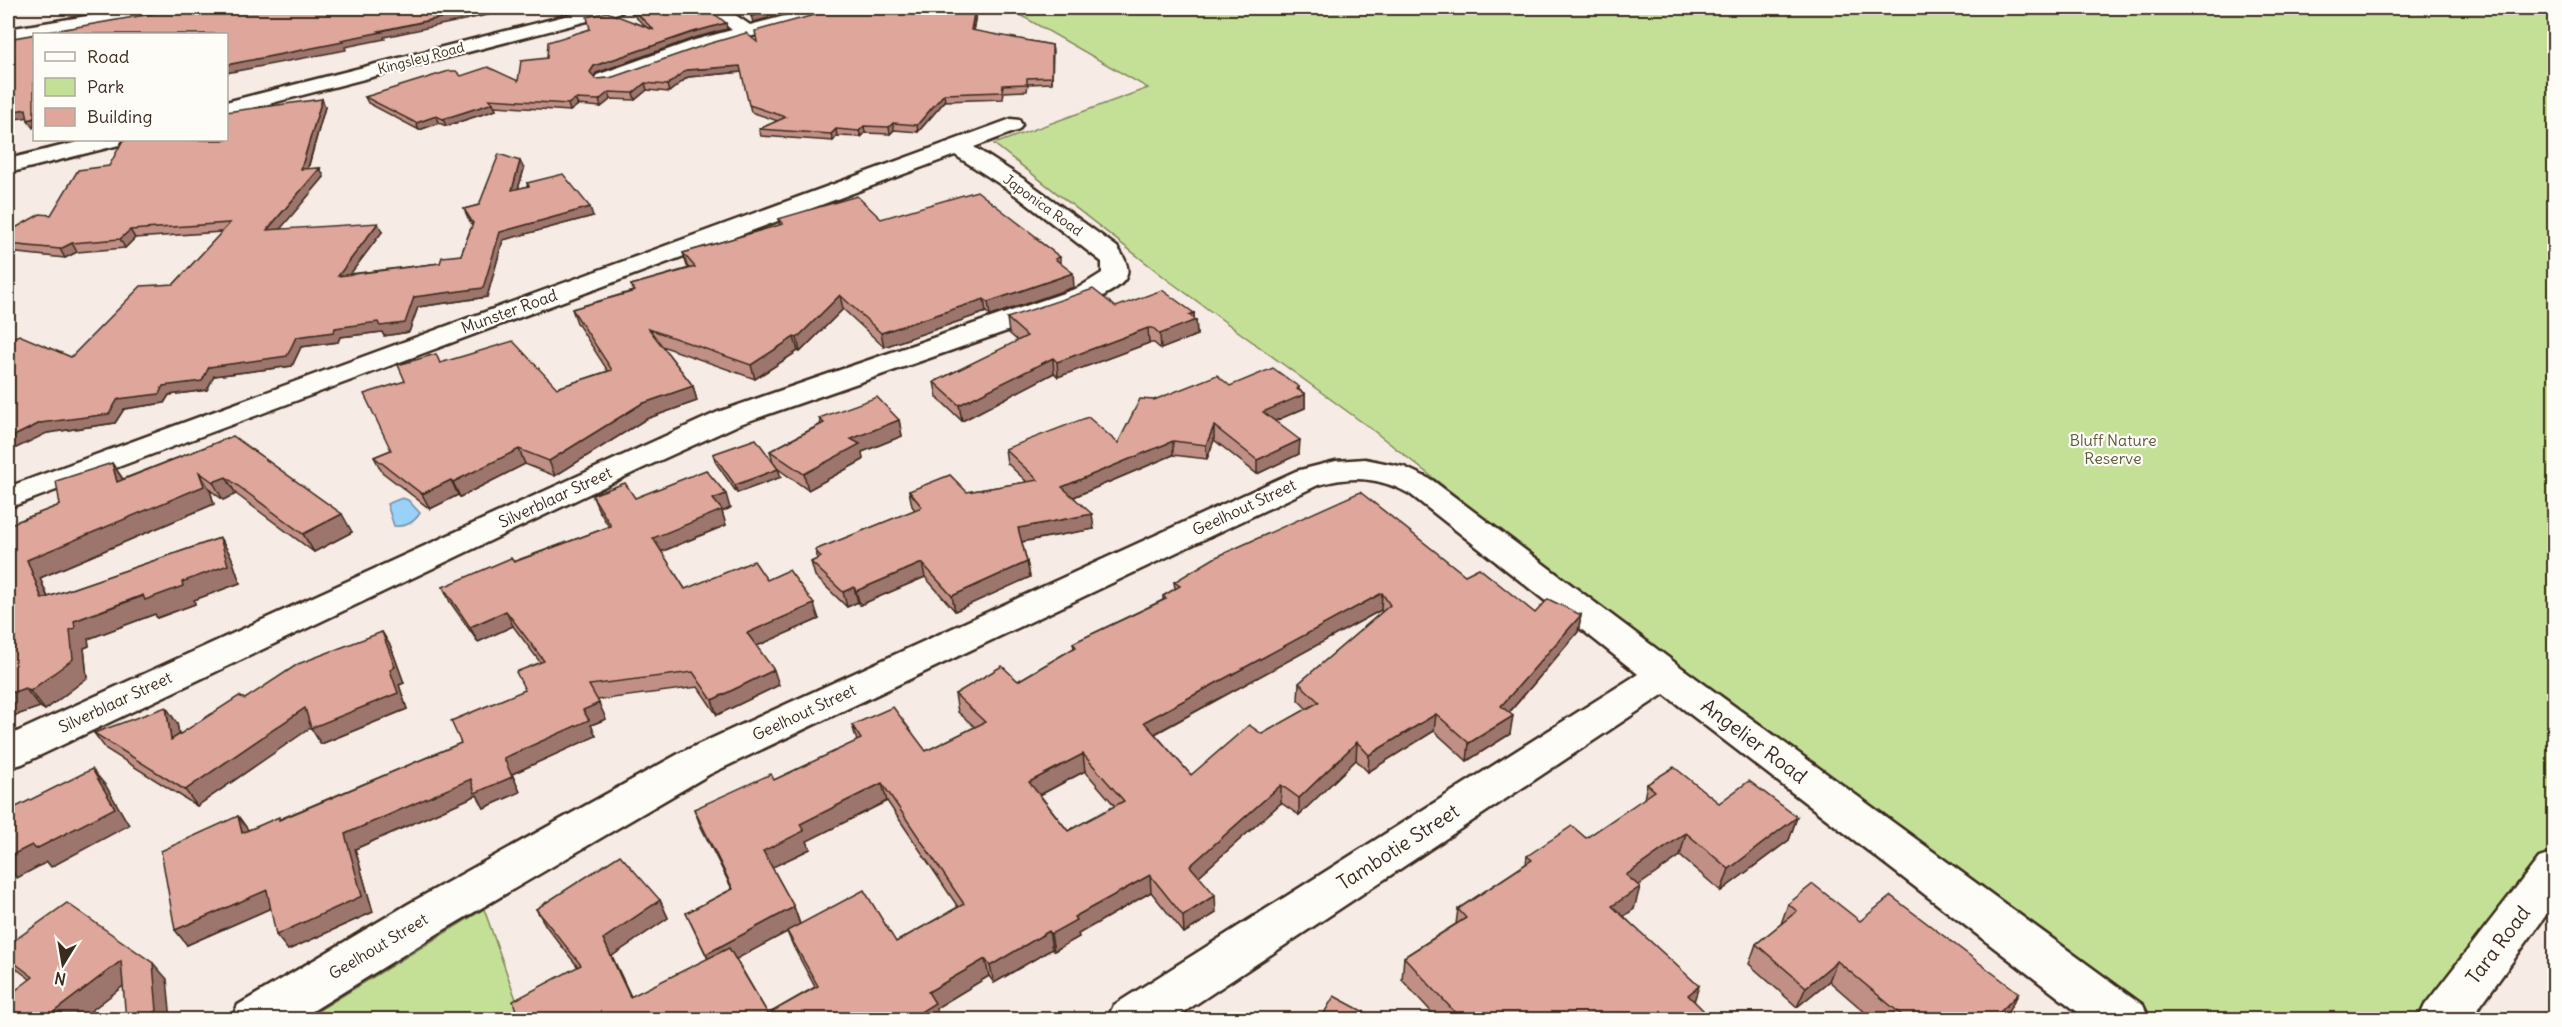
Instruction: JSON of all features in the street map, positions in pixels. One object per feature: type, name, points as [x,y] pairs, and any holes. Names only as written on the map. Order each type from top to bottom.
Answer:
[{"type":"street","points":[[8,35],[165,8]]},
{"type":"street","name":"Kingsley Road","points":[[228,108],[616,8]]},
{"type":"street","points":[[714,8],[746,32]]},
{"type":"street","points":[[604,79],[746,32],[834,8]]},
{"type":"street","name":"Munster Road","points":[[8,498],[1011,125]]},
{"type":"street","points":[[8,166],[107,141]]},
{"type":"street","name":"Japonica Road","points":[[957,146],[1017,185],[1108,252],[1115,262],[1115,274]]},
{"type":"street","name":"Silverblaar Street","points":[[8,753],[630,462],[729,418],[1087,294],[1107,284],[1115,274]]},
{"type":"street","name":"Geelhout Street","points":[[255,1020],[466,894],[696,763],[1306,478],[1332,470],[1354,467],[1380,469]]},
{"type":"street","name":"Angelier Road","points":[[1380,469],[1406,478],[1421,488],[1665,675],[2126,1020]]},
{"type":"street","name":"Tambotie Street","points":[[1131,1020],[1665,675]]},
{"type":"street","name":"Tara Road","points":[[2442,1020],[2554,871]]},
{"type":"green space","name":"Bluff Nature Reserve","points":[[1008,8],[2554,8],[2554,877],[2446,1019],[2119,1019],[1370,428],[1168,280],[994,144],[1148,88]]},
{"type":"green space","points":[[484,909],[523,1019],[303,1020]]},
{"type":"water","points":[[402,498],[408,500],[420,513],[409,524],[394,526],[387,504]]},
{"type":"building","points":[[185,8],[486,8],[341,40],[343,42],[228,65],[228,33],[43,33]]},
{"type":"building","points":[[631,8],[707,8],[726,23],[594,66],[590,72],[595,79],[610,78],[746,33],[757,42],[755,31],[840,8],[975,8],[971,30],[1052,45],[1052,77],[1027,78],[1027,84],[1003,85],[1002,92],[944,94],[917,125],[893,123],[889,127],[864,126],[859,131],[836,129],[831,134],[759,129],[786,117],[749,105],[740,66],[686,70],[667,85],[645,83],[633,93],[609,92],[599,100],[575,99],[568,104],[489,99],[493,103],[443,119],[436,116],[416,123],[365,97],[449,71],[456,71],[461,76],[488,67],[518,81],[521,61],[547,58],[548,42],[590,29],[587,17],[607,12],[654,30]]},
{"type":"building","points":[[750,8],[783,8],[751,16]]},
{"type":"building","points":[[33,34],[33,118],[28,120],[26,109],[8,112],[8,39]]},
{"type":"building","points":[[322,99],[301,169],[320,168],[267,230],[378,223],[338,276],[440,263],[442,257],[461,255],[473,223],[464,209],[479,205],[499,154],[520,161],[512,190],[529,186],[527,183],[563,174],[590,207],[500,232],[483,288],[414,297],[405,323],[380,326],[378,322],[335,328],[334,332],[296,337],[287,356],[209,367],[202,381],[163,386],[159,394],[118,399],[109,414],[40,423],[8,439],[8,340],[19,335],[71,357],[141,286],[174,284],[230,223],[130,230],[120,239],[72,243],[60,249],[8,244],[8,232],[40,214],[51,215],[78,170],[109,166],[122,141],[228,141],[228,112]]},
{"type":"building","points":[[977,191],[1039,239],[1036,239],[1060,257],[1055,259],[1073,273],[988,302],[984,299],[881,333],[840,295],[797,338],[794,337],[751,365],[649,329],[693,386],[641,404],[549,461],[519,449],[453,482],[451,480],[422,494],[374,457],[391,450],[364,394],[405,381],[398,365],[436,354],[440,363],[513,341],[557,388],[612,370],[572,309],[635,291],[631,285],[695,267],[683,253],[783,224],[778,219],[857,196],[881,219]]},
{"type":"building","points":[[1093,289],[1116,307],[1162,290],[1194,313],[1189,315],[1196,320],[1160,334],[1153,328],[1148,328],[1057,362],[1053,358],[959,405],[934,382],[1027,336],[1007,318]]},
{"type":"building","points":[[1273,368],[1305,394],[1263,412],[1300,440],[1257,460],[1214,426],[1206,445],[1173,441],[1062,487],[1092,514],[1018,528],[1027,562],[952,596],[922,563],[856,591],[854,587],[843,592],[811,562],[821,557],[815,550],[922,507],[909,491],[950,475],[967,492],[1038,480],[1005,449],[1088,417],[1118,443],[1140,399],[1154,400],[1217,375],[1230,386]]},
{"type":"building","points":[[877,397],[899,420],[851,439],[860,444],[804,474],[770,451],[824,423],[819,418]]},
{"type":"building","points":[[233,436],[342,514],[303,534],[226,477],[213,482],[199,472],[204,486],[27,560],[42,599],[220,538],[228,565],[182,582],[183,586],[145,600],[143,595],[74,621],[75,628],[70,630],[73,659],[30,691],[25,688],[8,694],[8,525],[60,505],[56,481],[112,463],[117,482]]},
{"type":"building","points":[[756,439],[778,469],[735,485],[713,454]]},
{"type":"building","points":[[706,470],[726,494],[713,499],[722,510],[653,538],[685,589],[754,561],[767,580],[789,570],[814,604],[747,633],[774,670],[712,700],[693,672],[589,685],[599,703],[583,710],[589,720],[504,758],[512,777],[475,793],[471,779],[345,834],[362,896],[276,935],[267,890],[175,930],[161,851],[238,816],[242,833],[279,817],[279,820],[461,743],[451,721],[525,690],[516,672],[544,661],[506,611],[470,627],[443,587],[511,558],[514,562],[611,526],[592,495],[625,483],[635,498]]},
{"type":"building","points":[[1360,492],[1465,575],[1479,568],[1535,613],[1548,599],[1581,615],[1501,706],[1513,716],[1469,743],[1436,714],[1369,755],[1357,742],[1299,798],[1281,785],[1190,866],[1215,895],[1183,916],[1150,875],[1074,917],[1076,920],[1051,934],[1049,931],[990,966],[985,959],[928,992],[935,1003],[908,1020],[519,1020],[513,1001],[581,965],[536,909],[620,855],[660,900],[603,939],[630,997],[729,948],[768,1014],[818,986],[787,931],[864,890],[896,942],[964,904],[882,783],[800,824],[804,831],[763,851],[794,907],[706,954],[686,913],[733,889],[694,809],[771,774],[774,780],[861,739],[852,725],[893,707],[926,751],[985,722],[955,694],[1002,666],[1018,681],[1076,647],[1073,643],[1166,599],[1163,596],[1180,586],[1174,582],[1216,557]],"holes":[[[1382,593],[1390,605],[1299,683],[1319,702],[1262,734],[1249,725],[1191,775],[1144,722]],[[1083,754],[1124,801],[1068,831],[1029,782]]]},
{"type":"building","points":[[382,632],[395,667],[390,670],[398,693],[311,728],[305,708],[185,790],[94,733],[166,707],[171,740],[239,696],[245,699],[298,664]]},
{"type":"building","points":[[1674,767],[1719,803],[1749,781],[1797,817],[1729,869],[1686,833],[1626,875],[1640,887],[1612,906],[1699,986],[1688,995],[1708,1015],[1703,1020],[1462,1020],[1404,957],[1466,918],[1458,909],[1532,860],[1527,856],[1572,826],[1586,838],[1655,791],[1647,784]]},
{"type":"building","points":[[92,769],[115,808],[36,849],[32,845],[8,857],[8,811]]},
{"type":"building","points":[[1813,884],[1860,921],[1891,896],[2019,993],[1992,1020],[1908,1020],[1837,961],[1806,987],[1756,944],[1797,911],[1788,904]]},
{"type":"building","points":[[67,903],[153,963],[157,1011],[138,1020],[126,1020],[121,961],[43,1020],[8,1020],[8,996],[33,977],[8,958],[8,945]]},
{"type":"building","points":[[1334,996],[1379,1020],[1320,1020]]}]
